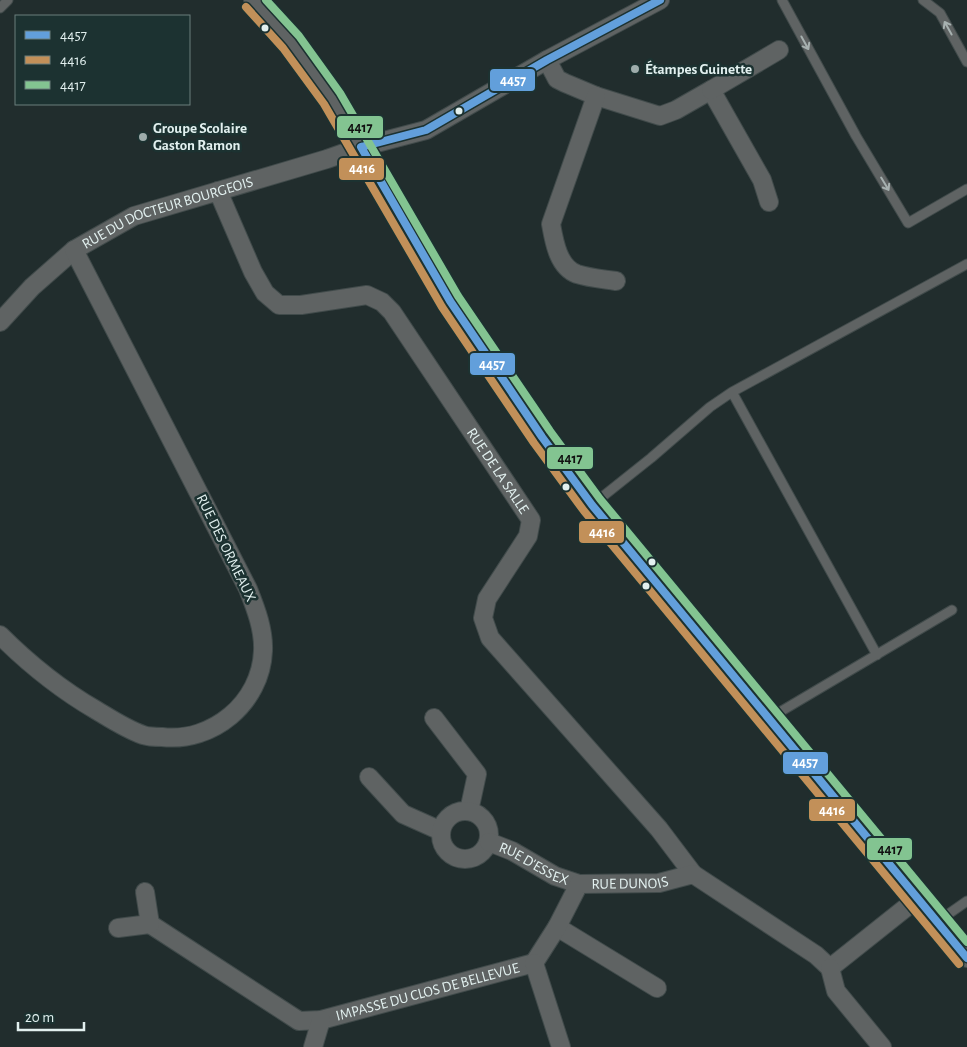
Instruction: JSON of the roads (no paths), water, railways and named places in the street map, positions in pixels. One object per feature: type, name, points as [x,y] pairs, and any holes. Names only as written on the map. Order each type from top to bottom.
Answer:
[{"type":"street","points":[[253,0],[291,42],[332,99],[450,301],[542,437],[592,506],[967,958]]},
{"type":"street","name":"RUE DU DOCTEUR BOURGEOIS","points":[[0,322],[32,287],[74,250],[134,216],[327,159],[361,147],[426,130],[547,60],[660,0]]},
{"type":"street","points":[[547,60],[557,78],[596,96],[660,116],[676,110],[780,50]]},
{"type":"street","points":[[711,90],[762,180],[769,202]]},
{"type":"street","points":[[596,96],[551,224],[555,246],[564,263],[575,273],[616,281]]},
{"type":"street","name":"RUE DE LA SALLE","points":[[218,191],[253,272],[265,293],[279,305],[301,305],[367,295],[382,302],[392,312],[530,520],[528,536],[487,599],[483,618],[490,638],[659,829],[693,874]]},
{"type":"street","name":"RUE DES ORMEAUX","points":[[0,635],[25,660],[68,694],[115,722],[144,735],[172,739],[200,734],[225,722],[244,703],[256,680],[263,652],[256,608],[248,589],[74,250]]},
{"type":"street","points":[[434,718],[477,774],[469,811]]},
{"type":"street","points":[[369,777],[403,814],[441,831]]},
{"type":"street","points":[[469,811],[485,820],[490,833],[489,842],[485,850],[476,858],[468,860],[458,859],[450,856],[445,849],[441,840],[441,831],[443,824],[455,813],[469,811]]},
{"type":"street","name":"RUE D'ESSEX","points":[[489,842],[512,850],[555,876],[579,884]]},
{"type":"street","points":[[693,874],[816,955],[830,968],[836,991],[882,1047]]},
{"type":"street","name":"RUE DUNOIS","points":[[534,963],[557,927],[579,884],[659,883],[693,874]]},
{"type":"street","points":[[118,928],[150,924],[146,892]]},
{"type":"street","points":[[830,968],[918,898]]},
{"type":"street","name":"IMPASSE DU CLOS DE BELLEVUE","points":[[150,924],[299,1020],[322,1020],[534,963]]},
{"type":"street","points":[[557,927],[656,988]]},
{"type":"street","points":[[534,963],[561,1047]]},
{"type":"street","name":"IMPASSE DU CLOS DE BELLEVUE","points":[[313,1047],[322,1020]]},
{"type":"lane","points":[[0,8],[8,0]]},
{"type":"lane","points":[[782,0],[856,136],[908,223],[967,190]]},
{"type":"lane","points":[[923,0],[940,13],[967,62]]},
{"type":"lane","points":[[592,506],[710,407],[732,392],[967,264]]},
{"type":"lane","points":[[732,392],[877,654]]},
{"type":"lane","points":[[768,719],[952,610]]},
{"type":"lane","points":[[937,922],[967,901]]},
{"type":"place","name":"Étampes Guinette","points":[[635,69]]},
{"type":"place","name":"Groupe Scolaire Gaston Ramon","points":[[143,137]]}]
